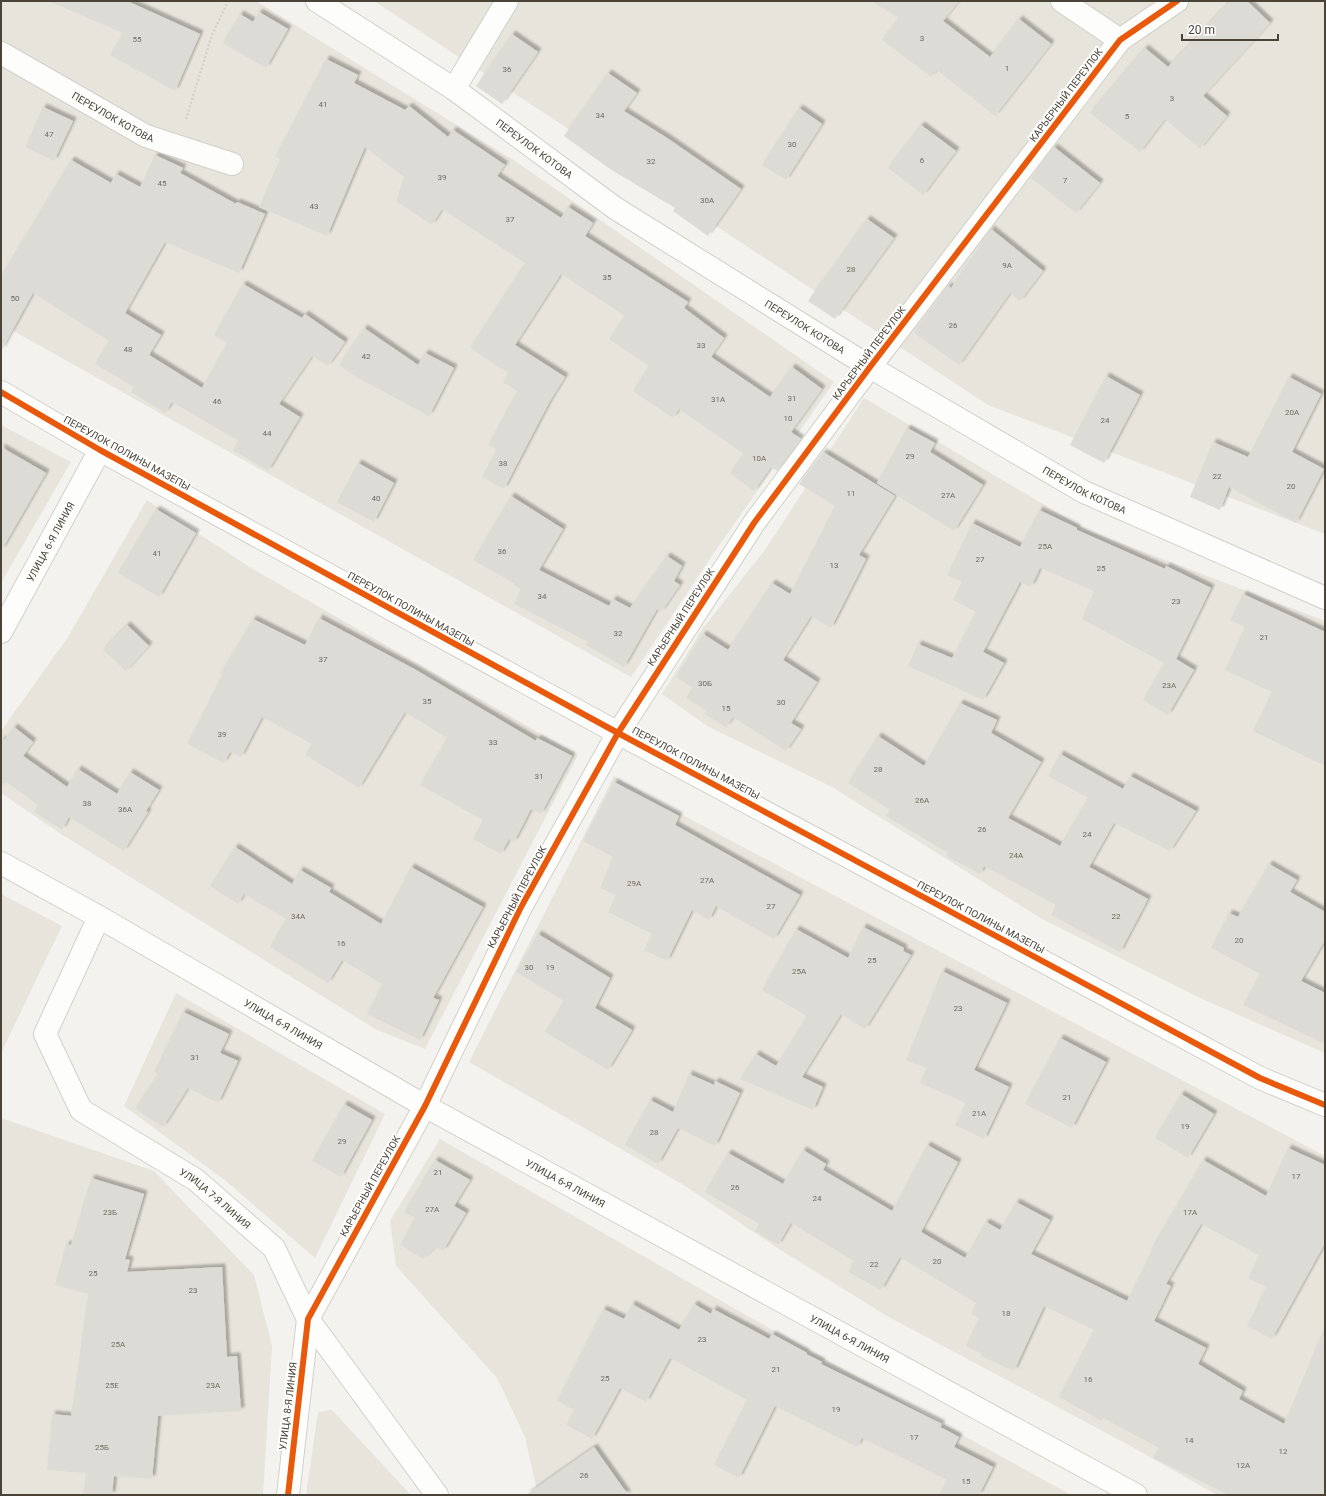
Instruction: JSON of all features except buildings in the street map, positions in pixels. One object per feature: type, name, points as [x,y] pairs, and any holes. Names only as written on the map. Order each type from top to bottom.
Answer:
[{"type":"street","name":"ПЕРЕУЛОК КОТОВА","points":[[316,1],[454,89],[615,208],[870,367],[1084,492],[1325,598]]},
{"type":"street","points":[[454,89],[507,1]]},
{"type":"street","points":[[1062,1],[1120,40]]},
{"type":"street","name":"КАРЬЕРНЫЙ ПЕРЕУЛОК","points":[[308,1319],[425,1106],[521,907],[618,733],[754,524],[870,367],[1120,40],[1177,1]]},
{"type":"street","name":"ПЕРЕУЛОК КОТОВА","points":[[1,53],[146,136],[232,164]]},
{"type":"street","name":"ПЕРЕУЛОК ПОЛИНЫ МАЗЕПЫ","points":[[1,392],[100,450],[618,733],[1260,1078],[1325,1105]]},
{"type":"street","name":"УЛИЦА 6-Я ЛИНИЯ","points":[[1,632],[100,450]]},
{"type":"street","name":"УЛИЦА 6-Я ЛИНИЯ","points":[[1,863],[99,917],[425,1106],[1136,1495]]},
{"type":"street","name":"УЛИЦА 7-Я ЛИНИЯ","points":[[99,917],[45,1034],[81,1110],[196,1180],[274,1248],[308,1319],[437,1495]]},
{"type":"street","name":"УЛИЦА 8-Я ЛИНИЯ","points":[[288,1495],[308,1319]]},
{"type":"path","points":[[178,147],[212,34],[228,1]]},
{"type":"shaded area","points":[[1,1],[256,1],[515,161],[834,382],[711,557],[631,677],[1,324]]},
{"type":"shaded area","points":[[374,1],[1325,1],[1325,534],[988,405]]},
{"type":"shaded area","points":[[864,398],[1087,530],[1325,621],[1325,1053],[1200,998],[1042,919],[832,787],[707,726],[662,694],[703,628],[765,550]]},
{"type":"shaded area","points":[[1,425],[71,462],[1,583]]},
{"type":"shaded area","points":[[147,500],[251,568],[578,755],[425,1049],[377,1030],[61,834],[1,793],[1,731],[68,637]]},
{"type":"shaded area","points":[[614,776],[662,804],[1325,1156],[1325,1495],[1217,1495],[1125,1443],[887,1316],[782,1251],[682,1184],[469,1062]]},
{"type":"shaded area","points":[[1,894],[62,926],[1,1053]]},
{"type":"shaded area","points":[[176,993],[385,1114],[315,1258],[226,1181],[124,1106]]},
{"type":"shaded area","points":[[1,1118],[154,1171],[254,1275],[272,1346],[263,1495],[1,1495]]},
{"type":"shaded area","points":[[440,1139],[744,1314],[1071,1495],[538,1495],[525,1437],[497,1378],[396,1266],[390,1221]]},
{"type":"shaded area","points":[[332,1410],[411,1495],[306,1495],[318,1412]]},
{"type":"cycle path","points":[[288,1495],[308,1319],[425,1106],[521,907],[618,733],[754,523],[870,367],[1120,40],[1177,1]]},
{"type":"cycle path","points":[[1,392],[100,450],[618,733],[1260,1078],[1325,1105]]}]
